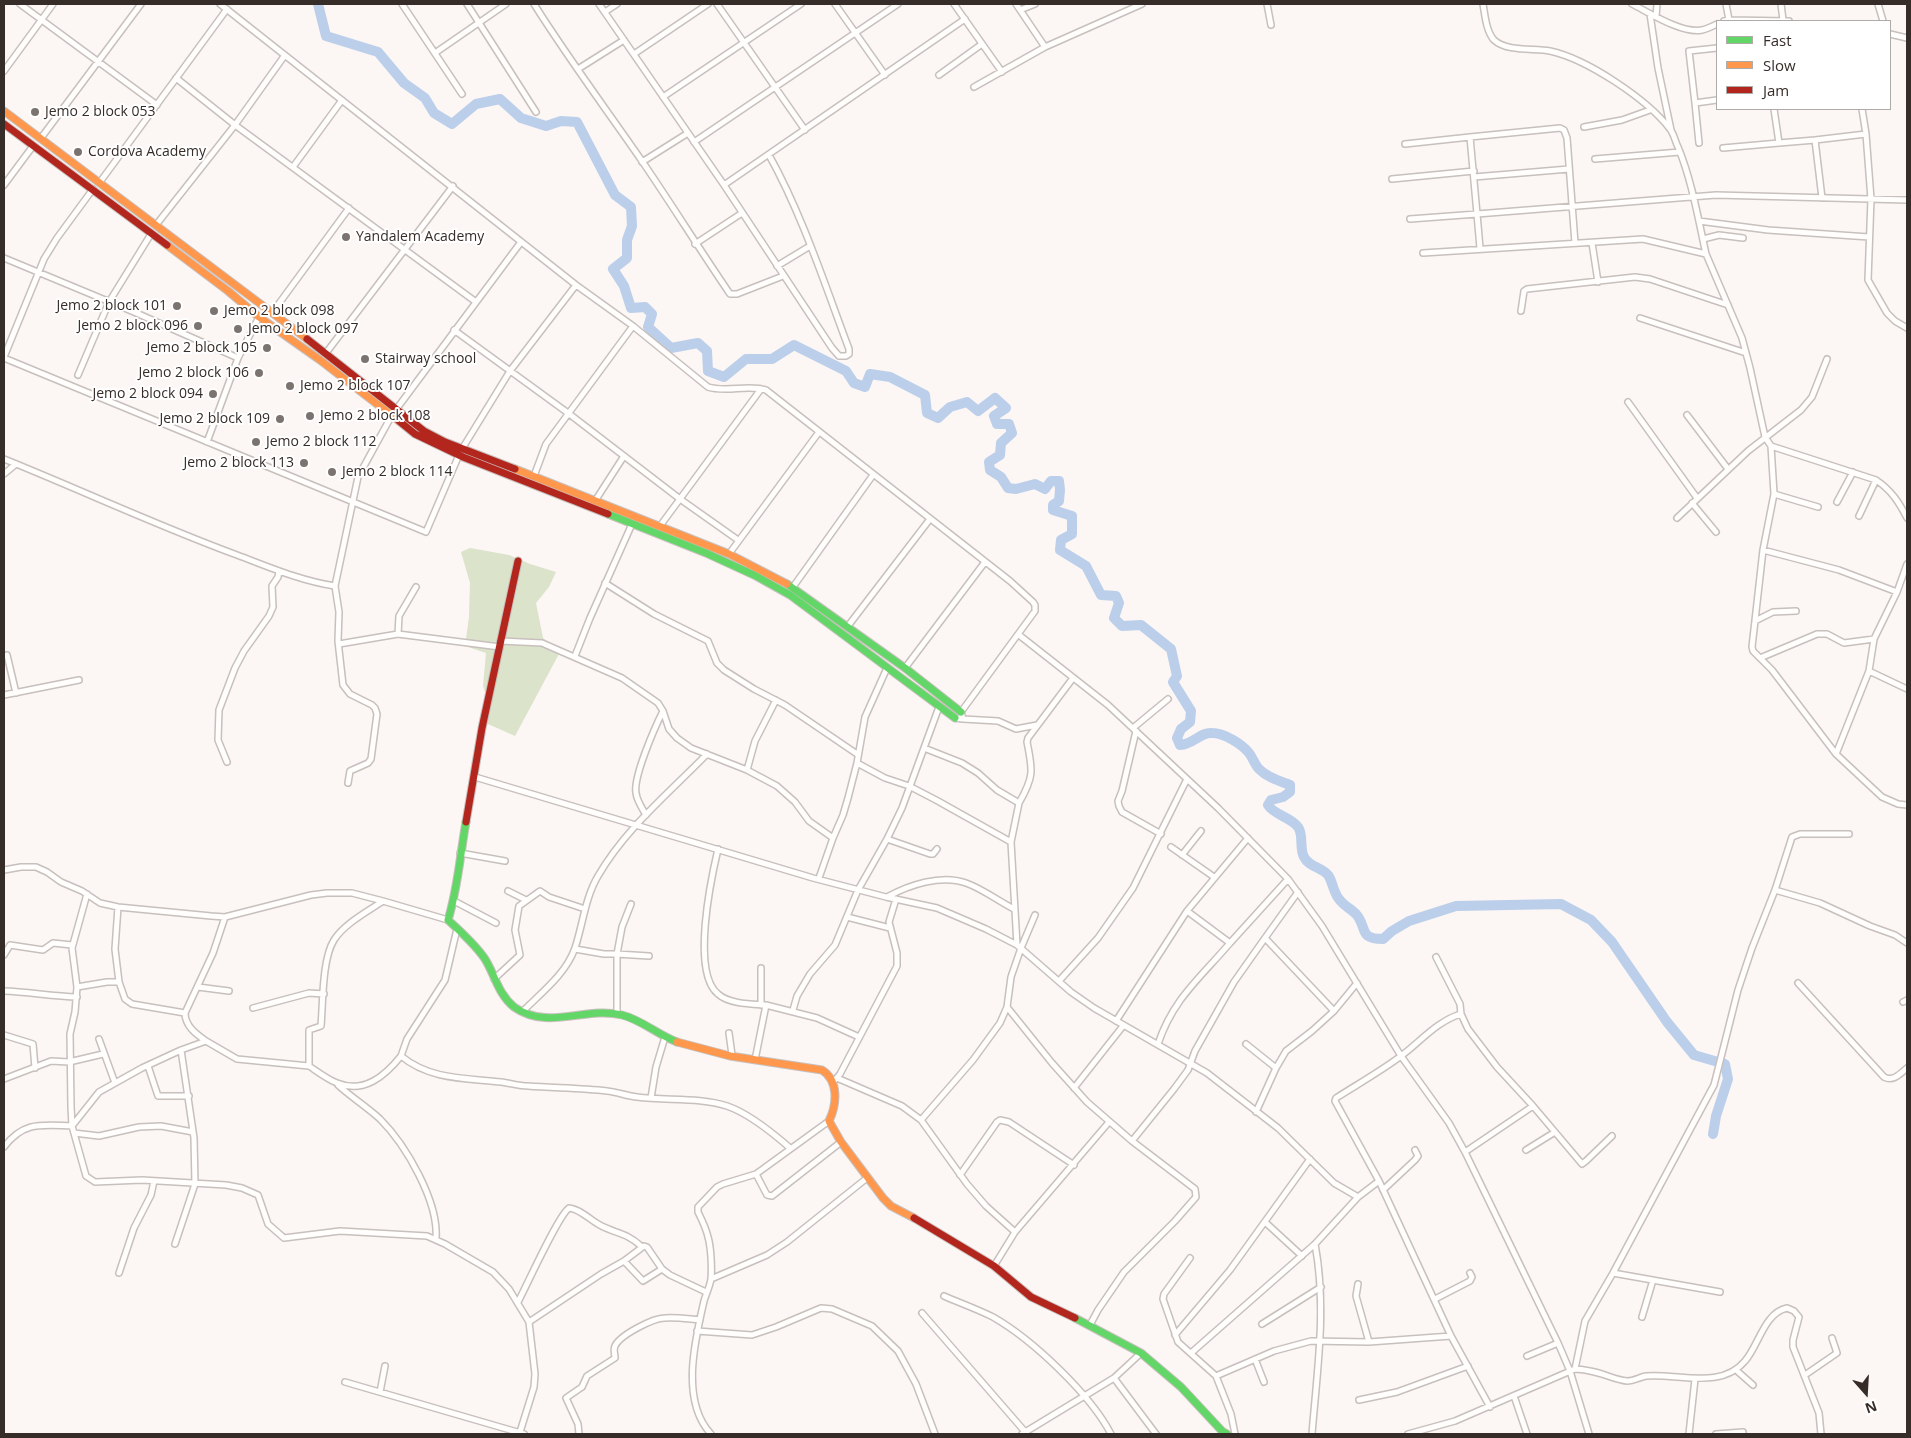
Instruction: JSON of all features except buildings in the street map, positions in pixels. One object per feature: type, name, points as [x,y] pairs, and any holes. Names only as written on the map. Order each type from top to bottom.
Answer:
[{"type":"street","points":[[20,4],[157,105]]},
{"type":"street","points":[[4,71],[53,4]]},
{"type":"street","points":[[41,138],[141,4]]},
{"type":"street","points":[[220,4],[453,186],[521,242],[633,326],[708,387],[716,389],[761,389],[776,398],[1010,581],[1035,605],[1035,611],[960,716]]},
{"type":"street","points":[[402,4],[462,94]]},
{"type":"street","points":[[467,4],[536,112]]},
{"type":"street","points":[[435,53],[506,4]]},
{"type":"street","points":[[534,4],[730,294],[737,294],[783,276]]},
{"type":"street","points":[[599,4],[724,185],[832,348],[839,356],[843,357],[849,354],[849,349],[810,246],[769,154]]},
{"type":"street","points":[[605,12],[617,4]]},
{"type":"street","points":[[634,54],[708,4]]},
{"type":"street","points":[[717,4],[805,130]]},
{"type":"street","points":[[663,97],[801,4]]},
{"type":"street","points":[[834,4],[884,75]]},
{"type":"street","points":[[694,142],[898,4]]},
{"type":"street","points":[[954,4],[1002,72]]},
{"type":"street","points":[[1016,4],[1045,46]]},
{"type":"street","points":[[1020,10],[1035,4]]},
{"type":"street","points":[[974,87],[1045,46],[1142,4]]},
{"type":"street","points":[[1267,4],[1271,25]]},
{"type":"street","points":[[1483,4],[1489,33],[1500,43],[1550,51],[1579,61],[1602,74],[1650,110],[1671,130]]},
{"type":"street","points":[[1632,4],[1656,17],[1685,29],[1702,30],[1716,24]]},
{"type":"street","points":[[1656,17],[1657,4]]},
{"type":"street","points":[[1726,4],[1727,20],[1783,20],[1781,4]]},
{"type":"street","points":[[1878,4],[1883,20]]},
{"type":"street","points":[[100,182],[227,9]]},
{"type":"street","points":[[1650,14],[1658,68],[1671,130],[1680,152],[1693,196],[1706,254],[1742,338],[1765,437],[1771,446],[1774,494],[1763,550],[1752,647],[1772,670],[1836,754],[1882,797],[1898,804],[1907,805]]},
{"type":"street","points":[[724,185],[965,20]]},
{"type":"street","points":[[1891,34],[1907,38]]},
{"type":"street","points":[[578,69],[624,40]]},
{"type":"street","points":[[939,75],[982,44]]},
{"type":"street","points":[[1699,143],[1689,51],[1716,48]]},
{"type":"street","points":[[156,225],[235,125],[285,55]]},
{"type":"street","points":[[176,78],[235,125],[476,302]]},
{"type":"street","points":[[293,167],[342,100]]},
{"type":"street","points":[[1695,103],[1716,100]]},
{"type":"street","points":[[1584,126],[1622,120],[1650,110]]},
{"type":"street","points":[[1774,110],[1778,143]]},
{"type":"street","points":[[1862,110],[1866,134],[1870,199],[1868,280],[1891,317],[1907,328]]},
{"type":"street","points":[[4,111],[326,353],[394,412],[415,434],[614,513],[660,526],[729,554],[793,587],[905,668],[960,716]]},
{"type":"street","points":[[4,124],[228,291],[259,318],[394,412]]},
{"type":"street","points":[[1405,144],[1560,128],[1566,133],[1575,243]]},
{"type":"street","points":[[642,162],[688,133]]},
{"type":"street","points":[[1722,148],[1866,134]]},
{"type":"street","points":[[1470,137],[1480,248]]},
{"type":"street","points":[[1815,140],[1822,198]]},
{"type":"street","points":[[4,185],[33,146]]},
{"type":"street","points":[[51,159],[58,150]]},
{"type":"street","points":[[1595,158],[1680,152]]},
{"type":"street","points":[[1392,179],[1569,169]]},
{"type":"street","points":[[326,353],[453,186]]},
{"type":"street","points":[[93,189],[57,238],[38,273],[4,358],[426,532],[460,452],[510,371],[576,284]]},
{"type":"street","points":[[1410,219],[1693,196],[1907,200]]},
{"type":"street","points":[[272,313],[349,208]]},
{"type":"street","points":[[695,244],[742,213]]},
{"type":"street","points":[[1699,221],[1768,230],[1869,237]]},
{"type":"street","points":[[78,375],[109,302],[151,234]]},
{"type":"street","points":[[1703,239],[1719,235],[1743,238]]},
{"type":"street","points":[[1423,253],[1643,239],[1706,254]]},
{"type":"street","points":[[348,783],[350,771],[368,763],[371,759],[378,714],[375,708],[350,694],[343,685],[339,644],[340,612],[335,586],[343,540],[358,477],[394,412],[521,242]]},
{"type":"street","points":[[1592,243],[1598,282]]},
{"type":"street","points":[[777,266],[810,246]]},
{"type":"street","points":[[4,258],[238,358]]},
{"type":"street","points":[[1520,312],[1526,290],[1642,277],[1728,305]]},
{"type":"street","points":[[228,291],[234,284]]},
{"type":"street","points":[[207,442],[238,358],[259,318]]},
{"type":"street","points":[[1640,318],[1746,353]]},
{"type":"street","points":[[534,476],[546,444],[633,326]]},
{"type":"street","points":[[454,330],[568,413],[680,499],[738,540]]},
{"type":"street","points":[[1677,518],[1728,468],[1807,404],[1818,384],[1827,359]]},
{"type":"street","points":[[660,526],[761,389]]},
{"type":"street","points":[[1628,402],[1697,498]]},
{"type":"street","points":[[1687,415],[1728,468]]},
{"type":"street","points":[[729,554],[819,432]]},
{"type":"street","points":[[1771,446],[1876,480],[1888,487],[1907,518]]},
{"type":"street","points":[[460,452],[534,476],[595,501],[632,524],[756,576],[804,605],[939,707],[960,716],[998,721],[1016,728],[1037,725]]},
{"type":"street","points":[[595,501],[624,456]]},
{"type":"street","points":[[4,459],[124,510],[279,571],[316,583],[335,586]]},
{"type":"street","points":[[4,474],[16,464]]},
{"type":"street","points":[[1837,502],[1853,472]]},
{"type":"street","points":[[793,587],[873,475]]},
{"type":"street","points":[[1859,516],[1876,480]]},
{"type":"street","points":[[1774,494],[1818,507]]},
{"type":"street","points":[[1692,503],[1716,532]]},
{"type":"street","points":[[848,626],[930,519]]},
{"type":"street","points":[[575,656],[632,524]]},
{"type":"street","points":[[1763,550],[1839,570],[1897,592]]},
{"type":"street","points":[[448,920],[454,901],[460,853],[475,777],[482,728],[518,561]]},
{"type":"street","points":[[905,668],[985,562]]},
{"type":"street","points":[[1836,754],[1869,671],[1874,639],[1897,592],[1907,564]]},
{"type":"street","points":[[227,762],[218,740],[219,710],[227,685],[239,660],[270,616],[272,586],[278,577],[279,571]]},
{"type":"street","points":[[605,583],[654,614],[708,641],[717,663],[724,670],[776,700],[857,754]]},
{"type":"street","points":[[398,634],[399,616],[416,587]]},
{"type":"street","points":[[804,605],[809,598]]},
{"type":"street","points":[[1755,621],[1773,612],[1796,611]]},
{"type":"street","points":[[339,644],[398,634],[501,644],[535,642],[575,656],[622,678],[658,703],[669,729],[691,748],[747,770],[786,793],[809,821],[833,838]]},
{"type":"street","points":[[1018,634],[1108,705],[1248,838],[1298,892],[1322,926],[1400,1056],[1448,1123],[1465,1152],[1572,1370],[1589,1434]]},
{"type":"street","points":[[1760,658],[1816,634],[1827,634],[1844,642],[1874,639]]},
{"type":"street","points":[[7,655],[16,693]]},
{"type":"street","points":[[819,878],[843,815],[857,763],[857,754],[865,718],[887,668]]},
{"type":"street","points":[[1869,671],[1907,689]]},
{"type":"street","points":[[1019,946],[1014,909],[1011,842],[1019,804],[1032,768],[1028,740],[1037,725],[1073,678]]},
{"type":"street","points":[[4,695],[79,680]]},
{"type":"street","points":[[1161,834],[1122,812],[1119,806],[1134,729],[1168,699]]},
{"type":"street","points":[[747,770],[755,741],[776,700]]},
{"type":"street","points":[[793,1010],[797,996],[810,974],[835,945],[858,890],[887,840],[902,808],[939,707]]},
{"type":"street","points":[[646,815],[638,800],[636,788],[650,739],[663,711]]},
{"type":"street","points":[[924,748],[962,763],[1019,804]]},
{"type":"street","points":[[522,1012],[555,979],[568,962],[575,948],[585,909],[596,878],[611,853],[707,754]]},
{"type":"street","points":[[857,763],[885,778],[909,786],[1011,842]]},
{"type":"street","points":[[475,777],[858,890],[937,908],[986,929],[1019,946],[1086,1003],[1122,1026],[1208,1073],[1278,1128],[1334,1183],[1358,1197]]},
{"type":"street","points":[[1059,981],[1098,938],[1133,888],[1187,779]]},
{"type":"street","points":[[1182,855],[1201,831]]},
{"type":"street","points":[[1572,1370],[1585,1321],[1613,1273],[1714,1084],[1738,990],[1775,890],[1792,837],[1795,834],[1849,834]]},
{"type":"street","points":[[1116,1021],[1187,911],[1248,838]]},
{"type":"street","points":[[887,840],[930,854],[933,854],[937,849]]},
{"type":"street","points":[[1171,847],[1214,877]]},
{"type":"street","points":[[718,849],[710,882],[706,917],[705,954],[709,982],[719,996],[729,1000],[793,1010],[817,1018],[859,1037]]},
{"type":"street","points":[[460,853],[505,861]]},
{"type":"street","points":[[4,870],[21,867],[36,868],[47,872],[61,882],[87,894],[100,903],[118,907],[225,917],[311,895],[352,893],[448,920],[478,950],[487,962],[499,991],[522,1012],[541,1018],[583,1017],[605,1013],[617,1014],[677,1042],[755,1060],[822,1070],[835,1079],[902,1106],[921,1120],[960,1175],[986,1206],[1015,1232]]},
{"type":"street","points":[[1158,1044],[1164,1026],[1180,999],[1288,879]]},
{"type":"street","points":[[886,897],[912,886],[948,880],[966,883],[1014,909]]},
{"type":"street","points":[[1775,890],[1820,903],[1870,926],[1895,935],[1907,943]]},
{"type":"street","points":[[508,891],[526,900]]},
{"type":"street","points":[[494,979],[520,955],[515,927],[519,906],[526,900],[540,891],[549,897],[585,909]]},
{"type":"street","points":[[1132,1141],[1188,1070],[1204,1035],[1234,982],[1298,892]]},
{"type":"street","points":[[87,894],[72,946],[76,997],[70,1034],[69,1062],[72,1126],[86,1176],[89,1180],[95,1182],[142,1180],[242,1188],[254,1192],[260,1199],[268,1224],[284,1238],[340,1231],[426,1236],[436,1239],[493,1272],[509,1289],[529,1322],[535,1374],[534,1387],[522,1433],[344,1382]]},
{"type":"street","points":[[711,1434],[700,1418],[696,1406],[693,1381],[697,1332],[706,1292],[711,1280],[708,1236],[698,1208],[704,1200],[723,1184],[756,1174],[829,1121],[832,1115],[835,1079],[897,966],[897,953],[889,922],[896,899]]},
{"type":"street","points":[[309,1066],[309,1030],[321,1026],[327,956],[334,940],[348,926],[383,901]]},
{"type":"street","points":[[454,901],[496,923]]},
{"type":"street","points":[[617,1014],[617,954],[622,927],[630,904]]},
{"type":"street","points":[[118,907],[115,949],[119,982],[125,999],[132,1004],[185,1013]]},
{"type":"street","points":[[1187,911],[1230,943]]},
{"type":"street","points":[[921,1120],[990,1038],[1000,1023],[1007,1007],[1011,977],[1019,946],[1035,916]]},
{"type":"street","points":[[225,917],[198,987],[185,1013],[185,1020],[192,1030],[206,1041],[237,1059],[309,1066],[336,1083],[380,1119],[413,1166],[435,1218],[436,1239]]},
{"type":"street","points":[[848,917],[890,928]]},
{"type":"street","points":[[336,1083],[355,1086],[374,1082],[392,1067],[401,1056],[407,1039],[446,980],[457,929]]},
{"type":"street","points":[[1264,938],[1334,1011]]},
{"type":"street","points":[[4,955],[10,945],[42,950],[52,943],[72,946]]},
{"type":"street","points":[[575,948],[604,954],[649,956]]},
{"type":"street","points":[[1436,957],[1460,1004],[1461,1014],[1468,1029],[1497,1067],[1582,1164],[1612,1136]]},
{"type":"street","points":[[755,1060],[764,1005],[761,968]]},
{"type":"street","points":[[76,987],[119,982]]},
{"type":"street","points":[[1256,1112],[1286,1051],[1334,1011],[1357,983]]},
{"type":"street","points":[[1798,983],[1884,1078],[1894,1078],[1907,1068]]},
{"type":"street","points":[[198,987],[228,991]]},
{"type":"street","points":[[4,991],[76,997]]},
{"type":"street","points":[[253,1008],[309,993],[324,994]]},
{"type":"street","points":[[1007,1007],[1074,1088],[1109,1122],[1196,1191],[1196,1197],[1175,1221],[1124,1272],[1090,1324]]},
{"type":"street","points":[[1461,1014],[1452,1016],[1400,1056],[1334,1100],[1383,1190],[1451,1336],[1490,1407]]},
{"type":"street","points":[[1074,1088],[1122,1026]]},
{"type":"street","points":[[729,1034],[732,1055]]},
{"type":"street","points":[[4,1035],[33,1044],[35,1068]]},
{"type":"street","points":[[651,1098],[656,1067],[665,1037]]},
{"type":"street","points":[[99,1040],[115,1083]]},
{"type":"street","points":[[72,1126],[100,1092],[181,1050],[206,1041]]},
{"type":"street","points":[[1246,1044],[1276,1068]]},
{"type":"street","points":[[175,1244],[195,1184],[193,1132],[181,1050]]},
{"type":"street","points":[[4,1079],[51,1061],[69,1062],[103,1054]]},
{"type":"street","points":[[401,1056],[409,1063],[432,1074],[454,1078],[526,1086],[608,1091],[637,1097],[728,1106],[744,1114],[790,1148]]},
{"type":"street","points":[[148,1066],[158,1096],[189,1096]]},
{"type":"street","points":[[1465,1152],[1533,1106]]},
{"type":"street","points":[[960,1175],[1000,1120],[1009,1122],[1074,1165]]},
{"type":"street","points":[[829,1121],[841,1142],[890,1206],[931,1227],[994,1266],[1031,1297],[1090,1324],[1141,1353],[1181,1387],[1227,1434]]},
{"type":"street","points":[[994,1266],[1015,1232],[1109,1122]]},
{"type":"street","points":[[5,1143],[29,1126],[72,1126]]},
{"type":"street","points":[[74,1133],[99,1136],[139,1128],[161,1126],[193,1132]]},
{"type":"street","points":[[1526,1150],[1555,1132]]},
{"type":"street","points":[[756,1174],[767,1195],[772,1196],[841,1142]]},
{"type":"street","points":[[1383,1190],[1415,1160],[1418,1154],[1415,1150]]},
{"type":"street","points":[[1175,1335],[1230,1270],[1310,1159]]},
{"type":"street","points":[[711,1280],[767,1255],[868,1178]]},
{"type":"street","points":[[119,1273],[134,1228],[151,1195],[154,1181]]},
{"type":"street","points":[[1191,1354],[1315,1244],[1358,1197],[1378,1181]]},
{"type":"street","points":[[518,1302],[552,1234],[565,1211],[569,1208],[576,1209],[597,1224],[623,1233],[641,1246],[647,1247],[662,1269],[684,1283],[706,1292]]},
{"type":"street","points":[[1265,1222],[1302,1256]]},
{"type":"street","points":[[1312,1434],[1321,1341],[1321,1273],[1315,1244]]},
{"type":"street","points":[[529,1322],[624,1261],[641,1246]]},
{"type":"street","points":[[1190,1258],[1163,1296],[1178,1342],[1216,1376],[1231,1414],[1235,1434]]},
{"type":"street","points":[[624,1261],[643,1281],[662,1269]]},
{"type":"street","points":[[1435,1299],[1470,1281],[1472,1277],[1470,1273]]},
{"type":"street","points":[[1613,1273],[1720,1292]]},
{"type":"street","points":[[1642,1317],[1653,1280]]},
{"type":"street","points":[[1358,1284],[1356,1296],[1370,1342]]},
{"type":"street","points":[[1262,1324],[1320,1287]]},
{"type":"street","points":[[944,1296],[994,1318],[1040,1352],[1084,1396],[1104,1421],[1111,1434]]},
{"type":"street","points":[[697,1332],[752,1335],[821,1308],[832,1309],[872,1326],[898,1351],[916,1384],[935,1434]]},
{"type":"street","points":[[1408,1434],[1455,1421],[1572,1370],[1591,1371],[1628,1381],[1648,1376],[1695,1379],[1714,1377],[1736,1370],[1750,1355],[1760,1334],[1775,1315],[1787,1308],[1794,1311],[1799,1317],[1793,1347],[1819,1413],[1821,1434]]},
{"type":"street","points":[[922,1313],[1025,1433],[1114,1378],[1141,1353]]},
{"type":"street","points":[[579,1434],[578,1424],[566,1398],[582,1386],[587,1376],[615,1358],[614,1350],[616,1344],[633,1330],[648,1322],[664,1318],[700,1320]]},
{"type":"street","points":[[1216,1376],[1274,1351],[1311,1341],[1370,1342],[1451,1336]]},
{"type":"street","points":[[1805,1374],[1837,1353],[1832,1338]]},
{"type":"street","points":[[1528,1356],[1558,1343]]},
{"type":"street","points":[[1255,1359],[1264,1382]]},
{"type":"street","points":[[380,1392],[385,1366]]},
{"type":"street","points":[[1359,1400],[1397,1392],[1468,1366]]},
{"type":"street","points":[[1736,1370],[1753,1385]]},
{"type":"street","points":[[1114,1378],[1156,1434]]},
{"type":"street","points":[[1689,1434],[1695,1379]]},
{"type":"street","points":[[1514,1396],[1527,1434]]},
{"type":"street","points":[[1716,1434],[1743,1432]]},
{"type":"green space","points":[[470,548],[509,555],[556,572],[549,587],[536,603],[543,638],[560,652],[515,736],[488,724],[489,704],[483,686],[486,653],[465,646],[469,617],[470,583],[461,552]]},
{"type":"waterway","points":[[318,4],[326,36],[378,52],[404,83],[425,98],[434,113],[452,124],[476,104],[500,99],[521,118],[546,126],[561,121],[577,122],[615,195],[631,207],[632,226],[627,240],[627,258],[613,269],[624,286],[631,308],[645,307],[652,314],[648,327],[671,348],[698,343],[707,351],[708,371],[724,377],[746,359],[772,359],[794,345],[846,371],[854,383],[865,387],[870,374],[890,377],[925,395],[927,413],[938,418],[950,407],[967,402],[978,411],[995,398],[1006,408],[994,416],[997,424],[1009,424],[1012,433],[1001,443],[1000,455],[989,462],[990,470],[1001,477],[1008,488],[1016,489],[1035,484],[1045,489],[1051,481],[1059,481],[1059,501],[1053,505],[1053,510],[1072,516],[1072,534],[1061,540],[1060,550],[1086,566],[1101,595],[1116,596],[1119,603],[1114,618],[1122,626],[1141,625],[1171,649],[1177,676],[1173,682],[1191,711],[1190,722],[1181,729],[1177,738],[1180,745],[1189,743],[1208,733],[1217,733],[1232,740],[1246,750],[1266,775],[1290,785],[1290,792],[1283,797],[1271,800],[1268,805],[1298,827],[1301,834],[1304,857],[1309,863],[1328,875],[1337,896],[1356,914],[1365,932],[1370,937],[1383,939],[1409,921],[1456,906],[1561,904],[1591,920],[1612,942],[1667,1022],[1694,1055],[1725,1064],[1728,1079],[1716,1116],[1713,1134]]},
{"type":"traffic: fast","points":[[608,514],[706,553],[756,576],[790,595],[955,718]]},
{"type":"traffic: fast","points":[[787,584],[905,668],[961,712]]},
{"type":"traffic: fast","points":[[466,822],[457,884],[448,920],[468,938],[481,954],[500,990],[509,1002],[527,1014],[540,1017],[553,1018],[594,1013],[622,1015],[636,1020],[677,1042]]},
{"type":"traffic: fast","points":[[1075,1318],[1141,1353],[1181,1387],[1227,1434]]},
{"type":"traffic: slow","points":[[4,111],[307,339]]},
{"type":"traffic: slow","points":[[167,245],[259,317],[320,360],[399,421]]},
{"type":"traffic: slow","points":[[515,469],[729,554],[787,584]]},
{"type":"traffic: slow","points":[[677,1042],[730,1056],[822,1070],[828,1075],[834,1086],[835,1100],[829,1121],[841,1142],[883,1198],[891,1206],[914,1218]]},
{"type":"traffic: jam","points":[[4,124],[167,245]]},
{"type":"traffic: jam","points":[[307,339],[424,431],[445,442],[515,469]]},
{"type":"traffic: jam","points":[[399,421],[415,434],[463,457],[608,514]]},
{"type":"traffic: jam","points":[[466,822],[482,728],[518,561]]},
{"type":"traffic: jam","points":[[914,1218],[994,1266],[1031,1297],[1075,1318]]},
{"type":"place","name":"Jemo 2 block 053","points":[[35,112]]},
{"type":"place","name":"Cordova Academy","points":[[78,152]]},
{"type":"place","name":"Yandalem Academy","points":[[346,237]]},
{"type":"place","name":"Jemo 2 block 101","points":[[177,306]]},
{"type":"place","name":"Jemo 2 block 098","points":[[214,311]]},
{"type":"place","name":"Jemo 2 block 096","points":[[198,326]]},
{"type":"place","name":"Jemo 2 block 097","points":[[238,329]]},
{"type":"place","name":"Jemo 2 block 105","points":[[267,348]]},
{"type":"place","name":"Stairway school","points":[[365,359]]},
{"type":"place","name":"Jemo 2 block 106","points":[[259,373]]},
{"type":"place","name":"Jemo 2 block 107","points":[[290,386]]},
{"type":"place","name":"Jemo 2 block 094","points":[[213,394]]},
{"type":"place","name":"Jemo 2 block 108","points":[[310,416]]},
{"type":"place","name":"Jemo 2 block 109","points":[[280,419]]},
{"type":"place","name":"Jemo 2 block 112","points":[[256,442]]},
{"type":"place","name":"Jemo 2 block 113","points":[[304,463]]},
{"type":"place","name":"Jemo 2 block 114","points":[[332,472]]}]
